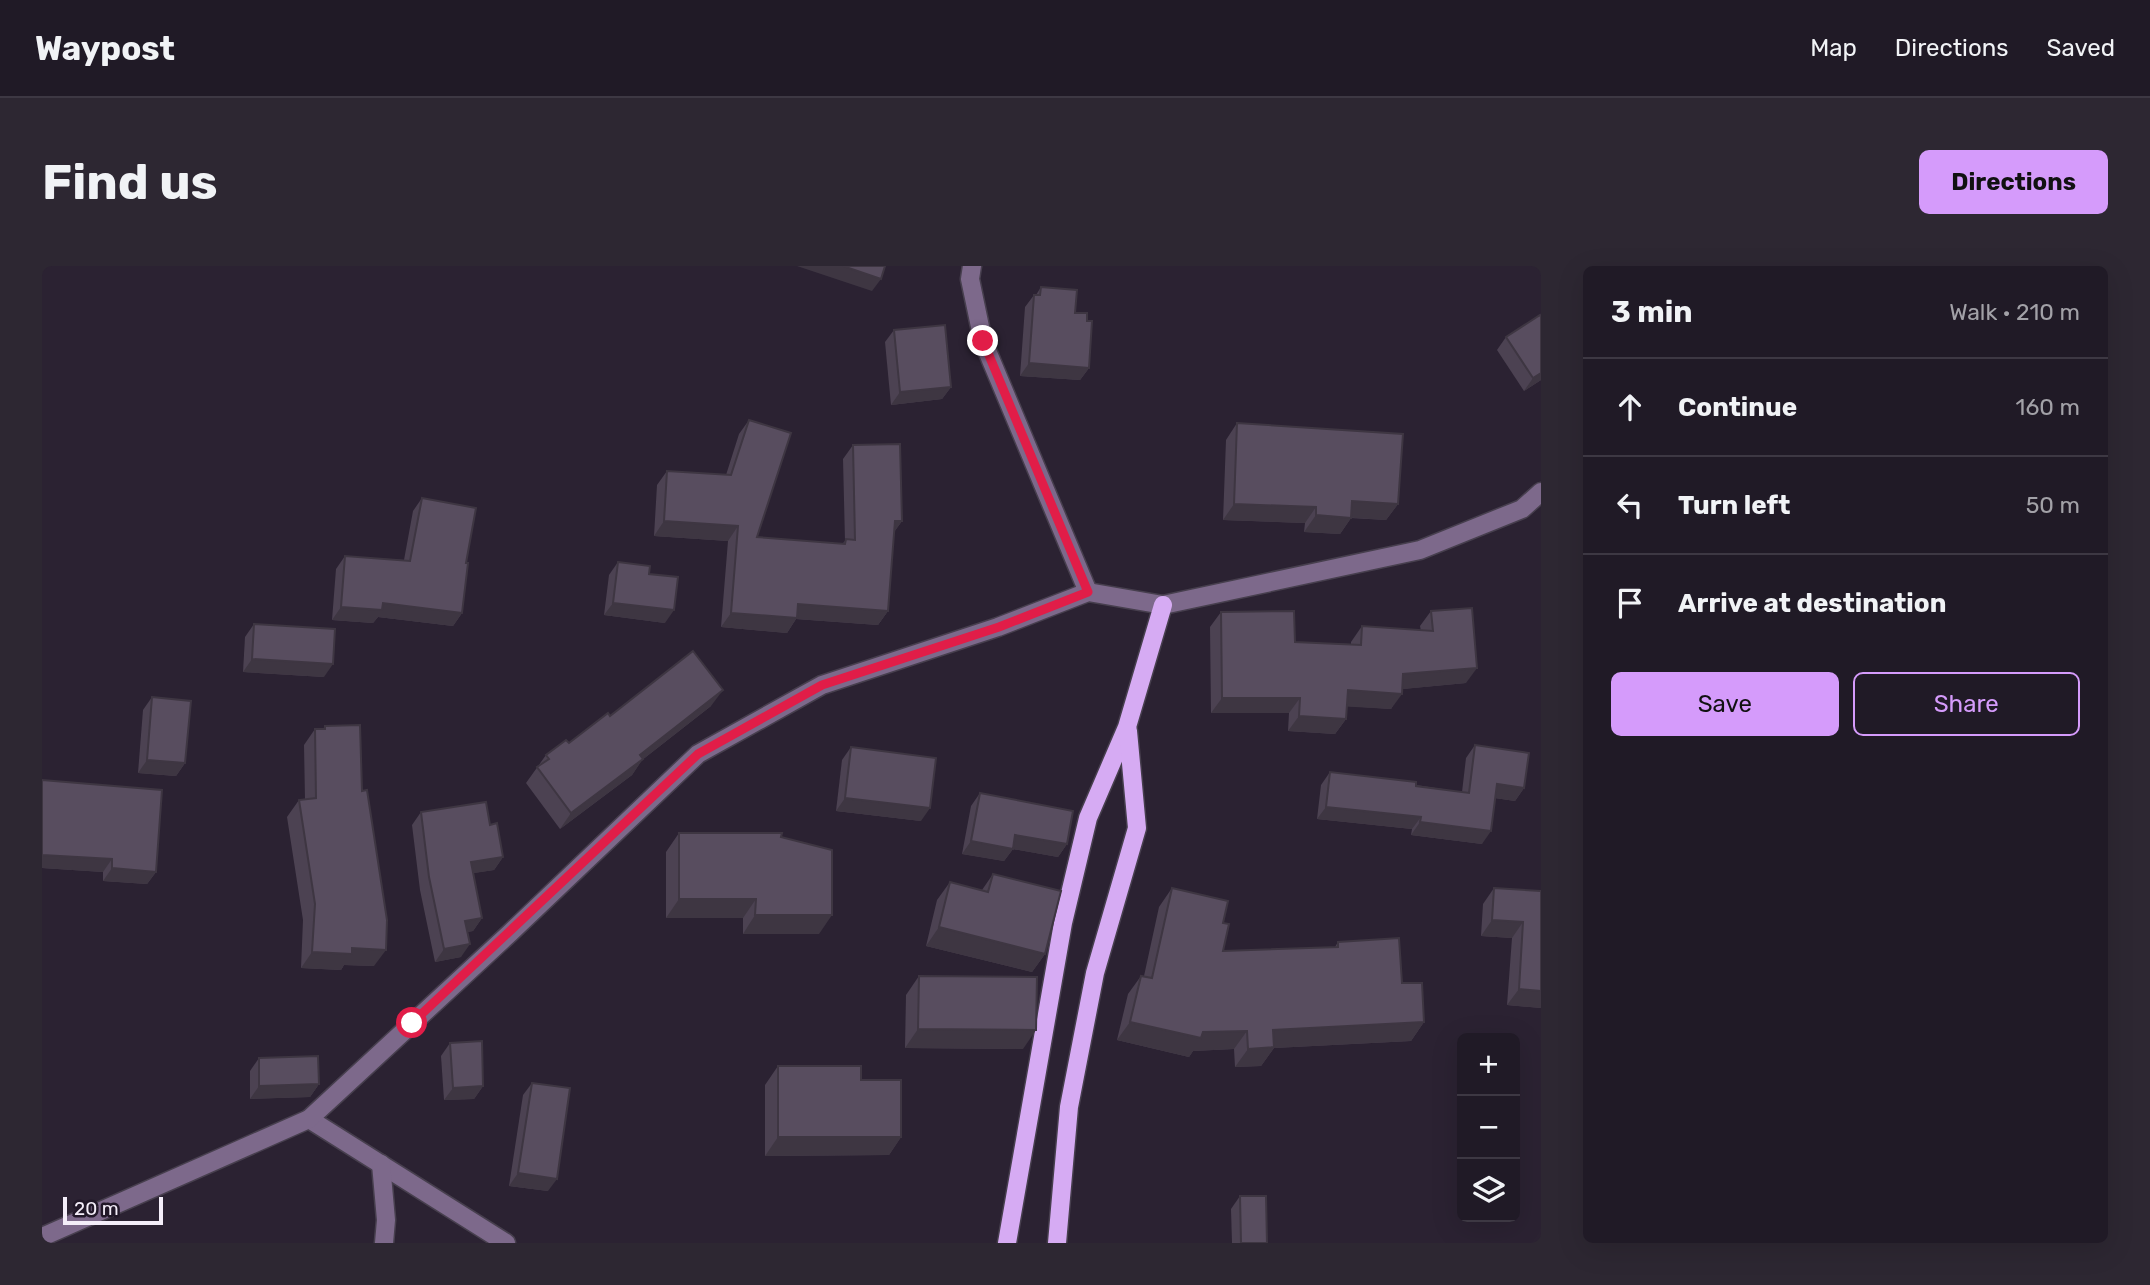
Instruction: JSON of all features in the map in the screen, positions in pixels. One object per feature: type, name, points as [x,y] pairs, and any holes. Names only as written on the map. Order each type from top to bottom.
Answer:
[{"type":"main road","points":[[1007,1243],[1060,937],[1088,818],[1128,727],[1163,605]]},
{"type":"main road","points":[[1057,1243],[1069,1107],[1096,972],[1137,828],[1128,727]]},
{"type":"street","points":[[972,266],[970,279],[983,341],[1088,592]]},
{"type":"street","points":[[42,1237],[309,1119],[698,754],[822,685],[999,627],[1088,592],[1163,605],[1420,550],[1522,509],[1541,492]]},
{"type":"street","points":[[309,1119],[506,1243]]},
{"type":"street","points":[[381,1164],[386,1220],[384,1243]]},
{"type":"building","points":[[843,266],[885,266],[881,279]]},
{"type":"building","points":[[1041,287],[1077,290],[1075,313],[1087,313],[1087,321],[1092,321],[1089,368],[1029,363],[1034,295],[1040,295]]},
{"type":"building","points":[[1540,315],[1541,373],[1533,378],[1506,337]]},
{"type":"building","points":[[945,325],[951,387],[900,392],[894,330]]},
{"type":"building","points":[[749,420],[791,433],[757,537],[845,544],[846,539],[855,540],[853,445],[900,444],[902,521],[895,521],[888,611],[798,604],[797,618],[731,613],[738,526],[664,521],[667,471],[731,475]]},
{"type":"building","points":[[1237,423],[1403,434],[1398,504],[1352,501],[1351,518],[1316,515],[1316,507],[1234,504]]},
{"type":"building","points":[[422,498],[476,508],[466,563],[462,613],[383,603],[382,610],[341,607],[345,556],[410,561]]},
{"type":"building","points":[[618,562],[650,566],[649,574],[678,577],[674,610],[613,603]]},
{"type":"building","points":[[1472,608],[1477,668],[1403,674],[1402,694],[1348,690],[1346,719],[1299,716],[1300,698],[1222,698],[1221,612],[1294,611],[1295,642],[1361,645],[1362,626],[1433,631],[1431,611]]},
{"type":"building","points":[[254,624],[335,629],[333,664],[252,659]]},
{"type":"building","points":[[693,651],[723,690],[640,755],[643,759],[571,813],[537,767],[549,759],[546,755],[566,740],[569,743],[608,713],[610,716]]},
{"type":"building","points":[[152,697],[191,701],[185,763],[147,760]]},
{"type":"building","points":[[360,725],[362,791],[367,790],[387,920],[386,950],[352,948],[352,954],[312,952],[315,904],[299,800],[316,798],[315,729],[325,729],[325,726]]},
{"type":"building","points":[[1475,745],[1529,753],[1524,788],[1497,784],[1491,831],[1420,822],[1421,817],[1326,807],[1330,772],[1416,782],[1416,786],[1469,793]]},
{"type":"building","points":[[851,747],[936,758],[930,808],[845,798]]},
{"type":"building","points":[[42,780],[162,790],[156,872],[112,868],[112,859],[42,855]]},
{"type":"building","points":[[980,793],[1073,811],[1067,844],[1015,835],[1013,849],[971,841]]},
{"type":"building","points":[[486,802],[490,825],[497,823],[503,857],[471,862],[482,918],[465,921],[470,944],[444,949],[429,877],[421,812]]},
{"type":"building","points":[[679,833],[782,833],[781,837],[832,850],[832,915],[755,915],[756,899],[679,899]]},
{"type":"building","points":[[993,874],[1061,891],[1045,954],[939,927],[950,882],[988,892]]},
{"type":"building","points":[[1172,888],[1228,901],[1223,923],[1229,924],[1223,951],[1338,947],[1338,942],[1399,938],[1402,983],[1422,983],[1424,1022],[1273,1030],[1274,1047],[1248,1049],[1247,1031],[1203,1032],[1201,1038],[1130,1022],[1141,976],[1152,978]]},
{"type":"building","points":[[1494,888],[1541,891],[1541,991],[1519,989],[1523,922],[1492,920]]},
{"type":"building","points":[[919,976],[1037,977],[1036,1030],[918,1029]]},
{"type":"building","points":[[482,1041],[483,1086],[453,1088],[450,1043]]},
{"type":"building","points":[[318,1056],[319,1084],[259,1086],[259,1058]]},
{"type":"building","points":[[778,1066],[861,1066],[861,1080],[901,1080],[901,1137],[778,1137]]},
{"type":"building","points":[[532,1083],[570,1088],[557,1179],[518,1173]]},
{"type":"building","points":[[1240,1196],[1266,1196],[1267,1243],[1241,1243]]},
{"type":"route","points":[[412,1023],[698,754],[822,685],[999,627],[1088,592],[983,341]]}]
